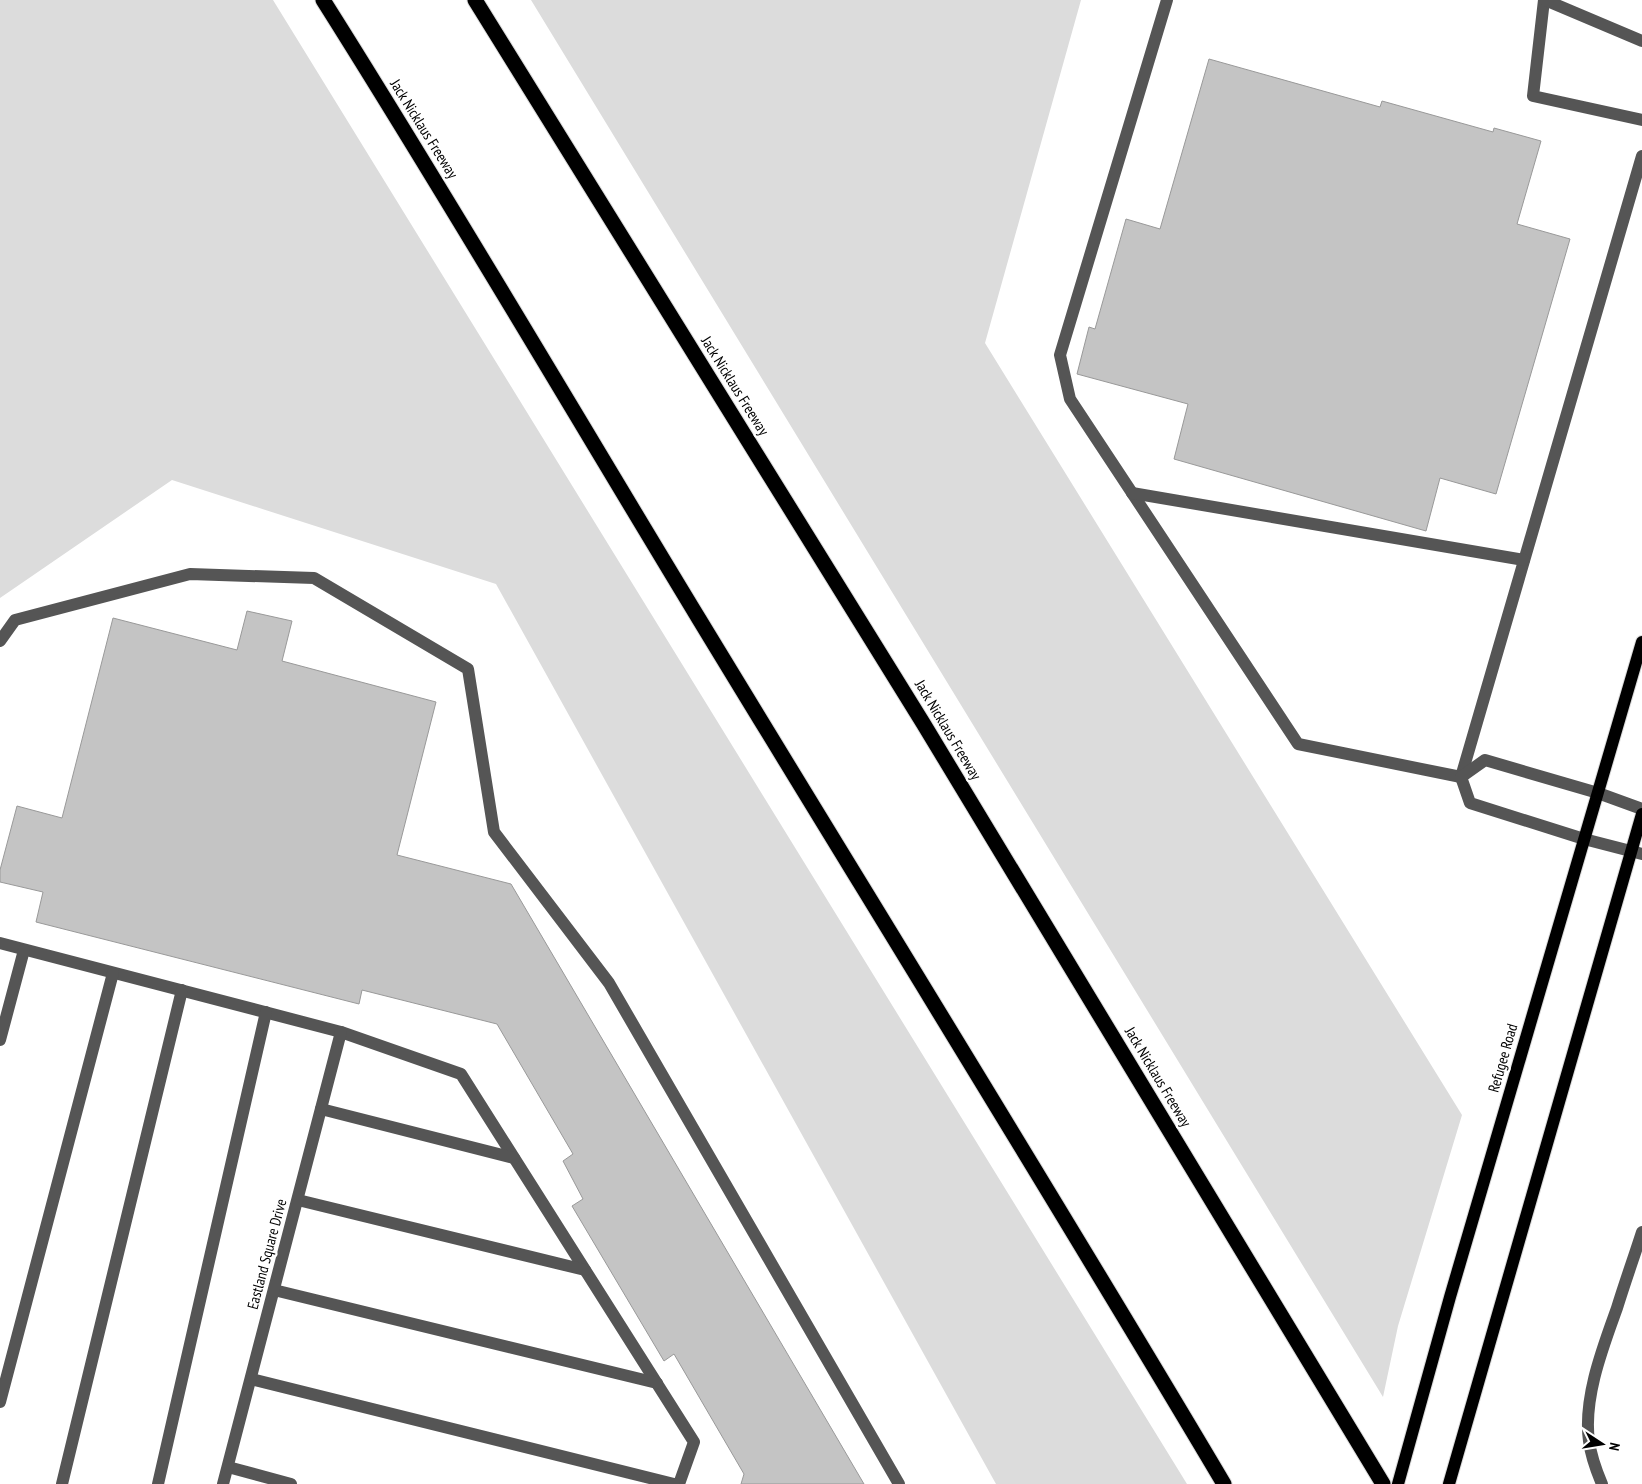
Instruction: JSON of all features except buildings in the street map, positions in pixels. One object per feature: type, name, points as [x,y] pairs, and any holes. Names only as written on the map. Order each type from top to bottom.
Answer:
[{"type":"highway","name":"Jack Nicklaus Freeway","points":[[323,0],[403,126],[1224,1484]]},
{"type":"highway","name":"Jack Nicklaus Freeway","points":[[475,0],[923,723],[1383,1484]]},
{"type":"main road","name":"Refugee Road","points":[[1398,1484],[1450,1297],[1642,642]]},
{"type":"main road","points":[[1449,1484],[1636,852],[1642,814]]},
{"type":"street","points":[[1167,0],[1060,356],[1070,398],[1298,744],[1462,777],[1485,760],[1598,793],[1642,809]]},
{"type":"street","points":[[1642,40],[1544,0],[1533,96],[1642,120]]},
{"type":"street","points":[[1636,852],[1584,839],[1470,803],[1462,777],[1642,156]]},
{"type":"street","points":[[1132,493],[1524,560]]},
{"type":"street","points":[[0,641],[15,620],[190,574],[314,578],[468,669],[494,832],[609,983],[899,1484]]},
{"type":"street","points":[[0,944],[341,1032],[461,1074],[694,1442],[679,1484]]},
{"type":"street","points":[[0,1040],[24,950]]},
{"type":"street","points":[[0,1402],[113,972]]},
{"type":"street","points":[[62,1484],[182,990]]},
{"type":"street","points":[[158,1484],[266,1012]]},
{"type":"street","name":"Eastland Square Drive","points":[[224,1484],[341,1032]]},
{"type":"street","points":[[321,1109],[514,1158]]},
{"type":"street","points":[[298,1200],[585,1270]]},
{"type":"street","points":[[1602,1484],[1592,1458],[1588,1439],[1590,1401],[1606,1337],[1642,1232]]},
{"type":"street","points":[[274,1290],[657,1383]]},
{"type":"street","points":[[251,1379],[674,1484]]},
{"type":"street","points":[[228,1467],[291,1484]]},
{"type":"shaded area","points":[[0,0],[273,0],[1187,1484],[996,1484],[496,584],[172,480],[0,598]]},
{"type":"shaded area","points":[[531,0],[1081,0],[985,343],[1462,1115],[1398,1326],[1383,1397]]}]
